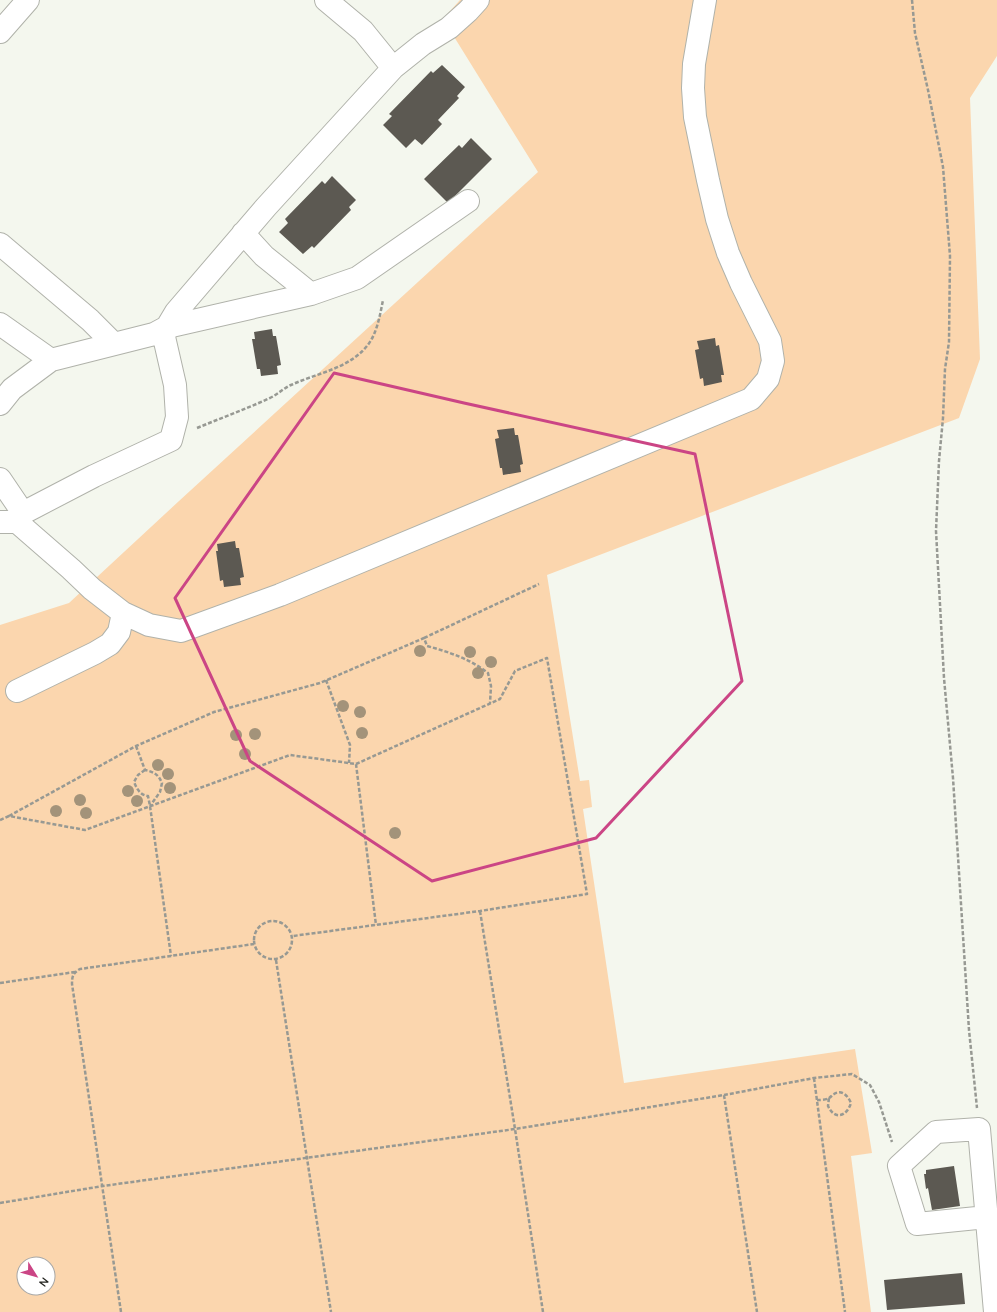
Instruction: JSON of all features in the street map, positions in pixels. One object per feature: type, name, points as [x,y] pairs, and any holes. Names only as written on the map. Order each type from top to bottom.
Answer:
[{"type":"street","points":[[0,32],[28,0]]},
{"type":"street","points":[[326,0],[363,31],[393,68]]},
{"type":"street","points":[[13,519],[94,476],[170,440],[177,417],[175,385],[164,337],[167,327],[176,312],[243,233],[393,68],[423,44],[449,28],[478,0]]},
{"type":"street","points":[[0,479],[13,519],[92,589],[123,613],[150,625],[181,631],[280,596],[751,399],[768,379],[773,361],[770,341],[728,253],[717,219],[695,117],[693,88],[694,64],[706,0]]},
{"type":"street","points":[[4,392],[51,360],[154,334],[167,327],[311,294],[357,278],[468,201]]},
{"type":"street","points":[[243,233],[264,256],[311,294]]},
{"type":"street","points":[[0,244],[90,320],[114,344]]},
{"type":"street","points":[[0,324],[51,360]]},
{"type":"street","points":[[16,691],[95,653],[110,644],[119,632],[123,613]]},
{"type":"street","points":[[987,1218],[917,1224],[899,1166],[936,1132],[979,1129],[987,1218],[995,1312]]},
{"type":"path","points":[[912,0],[915,33],[943,167],[950,256],[949,342],[945,369],[943,418],[938,461],[936,531],[944,678],[953,778],[969,1030],[979,1129]]},
{"type":"path","points":[[170,440],[271,397],[292,385],[329,371],[361,352],[374,335],[383,300]]},
{"type":"path","points":[[0,820],[136,746],[214,712],[326,680],[424,638],[539,584]]},
{"type":"path","points":[[424,638],[427,646],[445,651],[476,664],[488,673],[491,686],[490,703]]},
{"type":"path","points":[[9,816],[85,830],[290,755],[356,764],[500,699],[515,671],[547,658],[587,894],[480,911],[293,936]]},
{"type":"path","points":[[326,680],[350,745],[349,763]]},
{"type":"path","points":[[136,746],[145,770]]},
{"type":"path","points":[[356,764],[376,925]]},
{"type":"path","points":[[145,770],[159,776],[162,783],[160,792],[150,806]]},
{"type":"path","points":[[145,770],[138,775],[134,782],[137,790],[148,796],[170,956]]},
{"type":"path","points":[[480,911],[543,1312]]},
{"type":"path","points":[[265,922],[282,922],[289,928],[293,936],[292,947],[286,956],[276,960],[266,959],[258,953],[254,944],[254,936],[258,928],[265,922]]},
{"type":"path","points":[[0,983],[75,972],[80,969],[254,944]]},
{"type":"path","points":[[276,960],[331,1312]]},
{"type":"path","points":[[75,972],[72,976],[72,984],[121,1312]]},
{"type":"path","points":[[0,1203],[103,1186],[515,1129],[724,1095],[814,1078],[852,1074],[870,1085],[879,1102],[899,1166]]},
{"type":"path","points":[[814,1078],[845,1312]]},
{"type":"path","points":[[817,1100],[829,1098],[839,1092],[844,1093],[849,1097],[851,1103],[849,1110],[844,1114],[834,1114],[828,1106],[829,1098]]},
{"type":"path","points":[[724,1095],[757,1312]]},
{"type":"highlighted area","points":[[334,373],[695,454],[742,681],[596,838],[432,881],[250,761],[175,598]]},
{"type":"shaded area","points":[[460,0],[997,0],[997,56],[970,98],[980,359],[959,418],[547,575],[580,781],[589,780],[592,807],[583,809],[624,1083],[855,1049],[872,1153],[851,1156],[871,1312],[0,1312],[0,625],[69,603],[538,172],[443,19]]},
{"type":"building","points":[[442,65],[465,87],[457,96],[459,98],[438,120],[442,124],[422,145],[415,139],[406,148],[383,125],[392,116],[389,114],[431,71],[433,73]]},
{"type":"building","points":[[471,138],[492,159],[448,203],[424,179],[459,145],[462,148]]},
{"type":"building","points":[[332,176],[356,200],[349,207],[351,210],[314,248],[312,246],[303,254],[279,232],[288,223],[285,219],[322,181],[325,184]]},
{"type":"building","points":[[272,329],[273,336],[276,336],[281,365],[277,366],[278,374],[261,376],[260,369],[257,369],[252,339],[255,339],[254,332]]},
{"type":"building","points":[[715,338],[716,346],[719,345],[724,375],[721,375],[722,382],[704,386],[703,378],[700,379],[695,350],[699,349],[697,341]]},
{"type":"building","points":[[514,428],[515,435],[518,435],[523,464],[520,465],[521,472],[503,475],[502,468],[500,468],[495,439],[499,438],[497,430]]},
{"type":"building","points":[[235,541],[236,548],[239,548],[244,577],[240,578],[241,585],[224,587],[223,580],[220,581],[216,551],[218,551],[217,544]]},
{"type":"building","points":[[954,1166],[960,1206],[932,1210],[928,1188],[926,1189],[924,1174],[926,1174],[926,1170]]},
{"type":"building","points":[[962,1273],[965,1304],[887,1310],[884,1280]]}]
